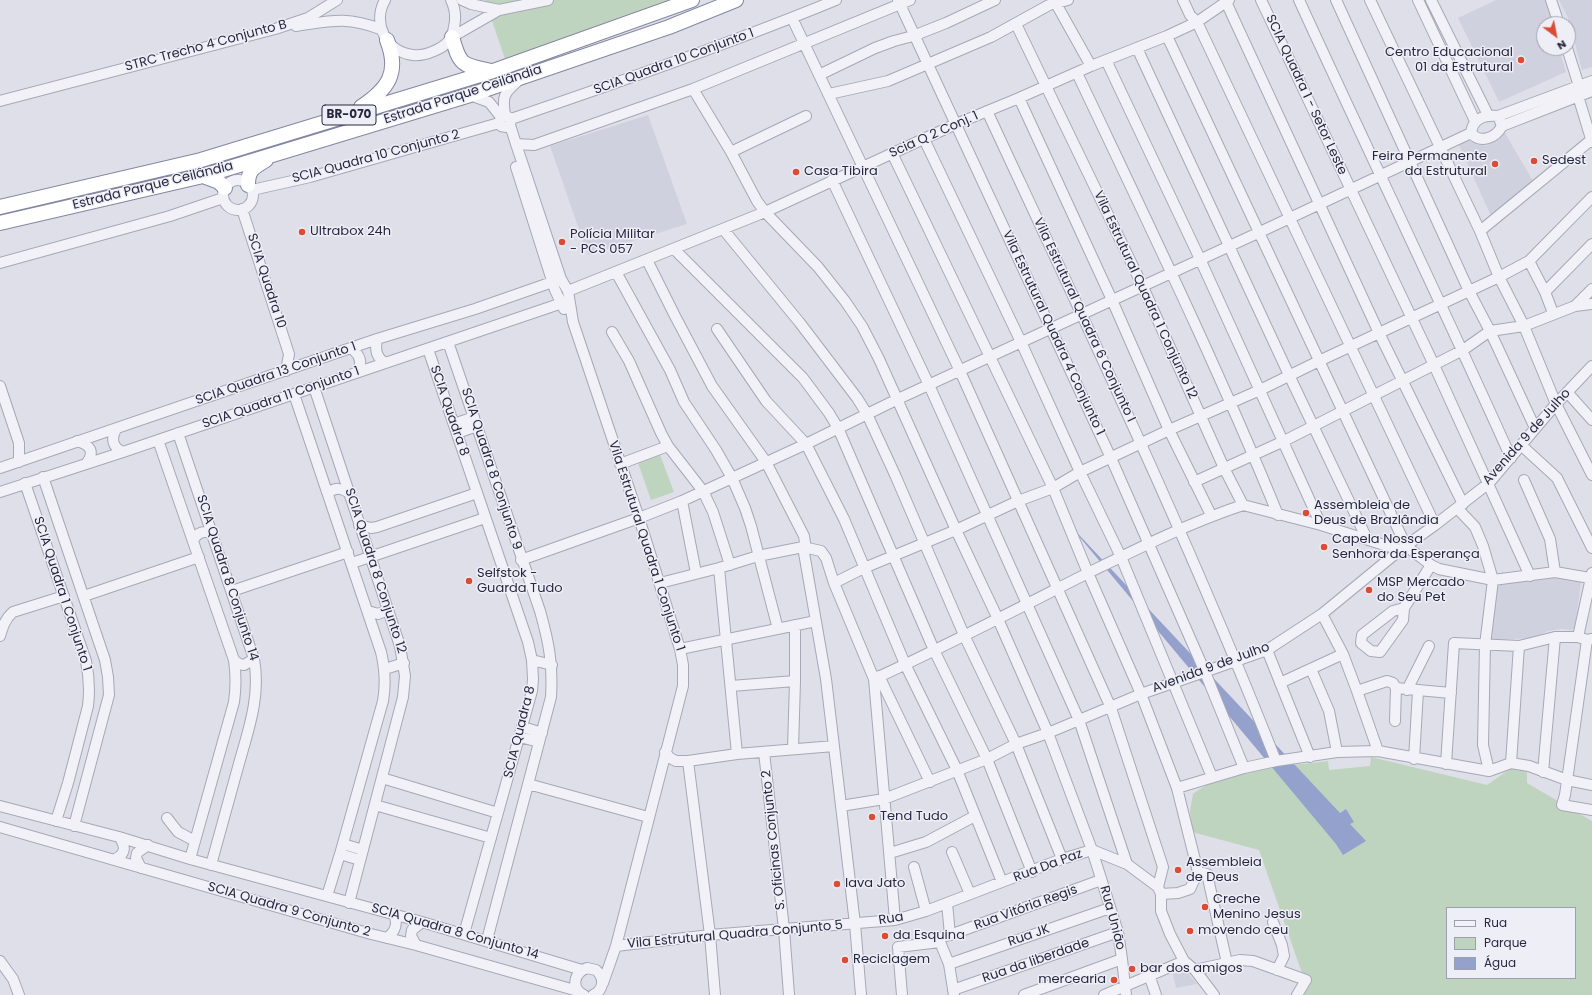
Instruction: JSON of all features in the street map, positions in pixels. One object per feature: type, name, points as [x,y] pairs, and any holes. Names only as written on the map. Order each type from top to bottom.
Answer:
[{"type":"highway","name":"Estrada Parque Ceilândia","points":[[0,207],[201,160],[493,71],[692,0]]},
{"type":"highway","name":"Estrada Parque Ceilândia","points":[[3,224],[203,176],[470,95],[669,27],[736,0]]},
{"type":"highway","points":[[349,115],[380,93],[389,80],[393,64],[392,52],[383,34]]},
{"type":"highway","points":[[452,37],[458,57],[464,64],[471,67],[493,71]]},
{"type":"highway","points":[[250,188],[248,176],[250,171],[265,161],[285,151]]},
{"type":"highway","points":[[203,176],[219,182],[224,193]]},
{"type":"street","name":"STRC Trecho 4 Conjunto B","points":[[0,101],[275,30],[308,18],[336,0]]},
{"type":"street","points":[[383,34],[380,16],[385,0]]},
{"type":"street","points":[[451,0],[455,10],[455,21],[452,37]]},
{"type":"street","points":[[462,0],[471,4],[499,10]]},
{"type":"street","points":[[275,30],[341,20],[364,23],[383,34],[395,48],[405,53],[422,55],[442,47],[452,37],[499,10],[548,0]]},
{"type":"street","name":"SCIA Quadra 10 Conjunto 1","points":[[505,121],[630,78],[792,18],[836,0]]},
{"type":"street","points":[[516,144],[534,145],[693,89],[804,44],[899,2],[910,0]]},
{"type":"street","points":[[820,75],[875,48],[894,40],[914,36],[995,0]]},
{"type":"street","points":[[829,94],[888,81],[991,38],[1048,5],[1055,2],[1068,0]]},
{"type":"street","points":[[1183,0],[1190,15],[1197,22],[1435,525]]},
{"type":"street","name":"SCIA Quadra 1 - Setor Leste","points":[[1261,0],[1412,317],[1489,483],[1530,576]]},
{"type":"street","points":[[1299,0],[1380,176],[1463,350],[1511,458]]},
{"type":"street","points":[[1336,0],[1469,291],[1490,331],[1535,428]]},
{"type":"street","points":[[1370,0],[1480,231],[1499,277],[1524,326],[1556,404],[1592,475]]},
{"type":"street","points":[[1418,0],[1475,122]]},
{"type":"street","points":[[1431,0],[1493,115],[1502,126]]},
{"type":"street","points":[[1551,0],[1556,16]]},
{"type":"street","points":[[1228,1],[1460,506],[1475,527],[1483,546],[1492,580],[1485,645],[1483,745],[1489,771]]},
{"type":"street","name":"Scia Q 2 Conj. 1","points":[[568,291],[766,212],[862,166],[956,124],[1091,66],[1167,36],[1197,22],[1228,1]]},
{"type":"street","name":"Vila Estrutural Quadra 4 Conjunto 1","points":[[899,2],[1111,458],[1206,672],[1244,768]]},
{"type":"street","points":[[1055,2],[1091,66]]},
{"type":"street","points":[[792,18],[960,371],[1111,708],[1163,868],[1159,891],[1161,911],[1170,934],[1184,961],[1195,970],[1214,995]]},
{"type":"street","name":"Vila Estrutural Quadra 1 Conjunto 12","points":[[1016,24],[1142,286],[1224,468],[1243,505]]},
{"type":"street","points":[[1167,36],[1260,232],[1403,548]]},
{"type":"street","points":[[1137,48],[1367,539]]},
{"type":"street","points":[[1480,231],[1591,141],[1569,56]]},
{"type":"street","points":[[1106,60],[1200,259],[1321,525]]},
{"type":"street","points":[[1077,72],[1172,273],[1231,403],[1278,515]]},
{"type":"street","points":[[523,77],[507,90],[504,95],[503,101],[505,121],[557,280],[568,291],[565,302]]},
{"type":"street","points":[[1471,133],[1474,137],[1480,139],[1491,137],[1500,130],[1502,126],[1578,91],[1592,81]]},
{"type":"street","name":"Rua União","points":[[693,89],[731,152],[757,201],[818,267],[845,301],[862,326],[898,399],[956,530],[998,618],[1048,733],[1092,850],[1118,932],[1126,991]]},
{"type":"street","points":[[1471,133],[1472,126],[1475,122],[1493,115],[1578,91],[1592,91]]},
{"type":"street","points":[[470,95],[489,102],[505,121],[516,144],[557,280]]},
{"type":"street","points":[[1019,98],[1194,482],[1212,515]]},
{"type":"street","name":"Vila Estrutural Quadra 6 Conjunto I","points":[[987,111],[1180,528],[1276,761]]},
{"type":"street","points":[[731,152],[806,116]]},
{"type":"street","name":"SCIA Quadra 10 Conjunto 2","points":[[250,188],[310,176],[505,121]]},
{"type":"street","points":[[521,560],[682,501],[806,444],[1051,327],[1172,273],[1471,133]]},
{"type":"street","points":[[924,139],[1021,342],[1080,472],[1121,557],[1212,777]]},
{"type":"street","points":[[520,159],[534,145]]},
{"type":"street","points":[[892,153],[1053,488],[1088,573],[1141,694],[1177,788],[1198,872],[1190,889],[1178,893],[1159,891]]},
{"type":"street","points":[[832,180],[929,385],[1079,720],[1127,864]]},
{"type":"street","points":[[237,181],[244,182],[250,188],[252,201],[249,205],[240,210],[229,207],[224,203],[224,193],[230,183],[237,181]]},
{"type":"street","points":[[0,263],[170,216],[224,193]]},
{"type":"street","points":[[834,583],[864,568],[956,530],[1018,501],[1053,488],[1080,472],[1260,390],[1350,346],[1499,277],[1529,261],[1592,197]]},
{"type":"street","name":"SCIA Quadra 10","points":[[242,209],[289,354],[286,371]]},
{"type":"street","points":[[722,229],[800,323],[857,398],[867,414],[896,477],[964,635],[1016,744],[1062,859]]},
{"type":"street","points":[[1545,292],[1592,244]]},
{"type":"street","points":[[674,249],[803,378],[829,413],[838,428],[934,650],[987,759],[1032,872]]},
{"type":"street","points":[[647,260],[712,386],[766,462],[804,536],[805,543],[803,547],[826,679],[855,924],[861,995]]},
{"type":"street","points":[[1529,261],[1545,292],[1553,314]]},
{"type":"street","points":[[616,272],[670,370],[684,402],[716,450],[732,478],[745,508],[778,628]]},
{"type":"street","name":"Vila Estrutural Quadra 1 Conjunto 1","points":[[557,280],[555,290],[565,302],[573,322],[660,583],[680,649],[683,665],[683,686],[648,817],[616,946],[600,989],[596,995]]},
{"type":"street","name":"SCIA Quadra 13 Conjunto 1","points":[[0,468],[352,349],[377,339],[475,309],[557,280]]},
{"type":"street","points":[[1575,306],[1592,289]]},
{"type":"street","name":"SCIA Quadra 11 Conjunto 1","points":[[0,492],[123,452],[178,432],[565,302]]},
{"type":"street","points":[[1194,482],[1284,441],[1402,382],[1463,350],[1490,331],[1524,326],[1575,306],[1592,304]]},
{"type":"street","points":[[717,329],[766,401],[806,444],[844,519],[905,664],[957,770],[1002,882]]},
{"type":"street","points":[[612,332],[629,361],[668,446],[703,491],[713,512],[730,565]]},
{"type":"street","points":[[377,339],[375,347],[376,354],[379,359],[385,363]]},
{"type":"street","name":"SCIA Quadra 8 Conjunto 9","points":[[448,342],[547,637],[552,665],[551,697],[487,940]]},
{"type":"street","points":[[352,349],[356,352],[361,362],[358,372]]},
{"type":"street","name":"SCIA Quadra 8","points":[[428,349],[528,642],[532,660],[532,691],[464,934]]},
{"type":"street","points":[[289,354],[303,365]]},
{"type":"street","name":"Avenida 9 de Julho","points":[[841,806],[884,799],[987,759],[1016,744],[1111,708],[1141,694],[1267,650],[1322,614],[1403,548],[1489,483],[1556,404],[1592,366]]},
{"type":"street","points":[[1584,374],[1592,382]]},
{"type":"street","points":[[0,386],[19,442],[19,462]]},
{"type":"street","name":"SCIA Quadra 8 Conjunto 12","points":[[314,387],[400,646],[405,676],[403,697],[349,903]]},
{"type":"street","points":[[1567,392],[1592,420]]},
{"type":"street","points":[[294,394],[381,652],[385,669],[386,683],[383,702],[342,849],[327,896]]},
{"type":"street","points":[[456,429],[476,422]]},
{"type":"street","points":[[116,429],[113,435],[114,445],[118,450],[123,452]]},
{"type":"street","name":"SCIA Quadra 8 Conjunto 14","points":[[178,432],[232,591],[254,659],[256,671],[256,691],[252,716],[211,865],[394,914],[587,969]]},
{"type":"street","points":[[158,440],[234,660],[236,688],[234,702],[190,859]]},
{"type":"street","points":[[77,441],[85,443],[92,453],[91,458],[86,464]]},
{"type":"street","points":[[19,442],[33,457]]},
{"type":"street","points":[[1521,445],[1557,478],[1592,548]]},
{"type":"street","points":[[620,464],[668,446]]},
{"type":"street","points":[[43,477],[105,660],[108,677],[109,695],[74,826]]},
{"type":"street","points":[[1524,480],[1550,539],[1555,572]]},
{"type":"street","name":"SCIA Quadra 1 Conjunto 1","points":[[25,483],[51,556],[86,661],[90,678],[90,693],[68,783],[56,821]]},
{"type":"street","points":[[328,493],[333,489],[339,488],[349,493]]},
{"type":"street","points":[[359,525],[371,528],[377,527],[477,492]]},
{"type":"street","points":[[682,501],[696,573]]},
{"type":"street","points":[[877,678],[1180,528],[1212,515],[1243,505],[1403,548],[1439,569],[1492,580],[1555,572],[1591,575],[1586,639],[1565,795],[1562,805],[1592,810]]},
{"type":"street","points":[[352,563],[485,518]]},
{"type":"street","points":[[193,540],[196,535],[201,532],[212,534]]},
{"type":"street","points":[[660,583],[730,565],[758,556],[803,547],[821,551],[826,558],[834,583],[877,678],[930,782]]},
{"type":"street","points":[[51,556],[68,549]]},
{"type":"street","points":[[232,591],[348,552]]},
{"type":"street","points":[[84,596],[199,557]]},
{"type":"street","points":[[1404,608],[1393,611],[1362,635],[1361,643],[1371,651],[1380,652],[1403,620],[1404,608],[1431,565]]},
{"type":"street","points":[[719,568],[737,754]]},
{"type":"street","points":[[0,636],[4,623],[4,617],[13,612],[64,596]]},
{"type":"street","points":[[368,612],[378,614],[388,610]]},
{"type":"street","points":[[1322,614],[1343,654],[1378,751]]},
{"type":"street","points":[[680,649],[816,621]]},
{"type":"street","points":[[792,749],[795,681],[795,626]]},
{"type":"street","points":[[1446,764],[1454,644],[1519,646],[1555,636],[1586,639]]},
{"type":"street","points":[[1543,772],[1555,636]]},
{"type":"street","points":[[1407,690],[1429,646]]},
{"type":"street","points":[[1511,763],[1519,646]]},
{"type":"street","points":[[1267,650],[1310,757]]},
{"type":"street","points":[[1280,683],[1343,654]]},
{"type":"street","points":[[234,660],[239,664],[244,665],[254,659]]},
{"type":"street","points":[[532,660],[552,665]]},
{"type":"street","points":[[385,669],[404,663]]},
{"type":"street","points":[[1311,669],[1329,711],[1338,752]]},
{"type":"street","points":[[877,678],[884,799],[895,920]]},
{"type":"street","points":[[731,686],[795,681]]},
{"type":"street","points":[[1357,691],[1386,681],[1393,683],[1396,688],[1396,721]]},
{"type":"street","points":[[1396,688],[1451,693]]},
{"type":"street","points":[[1414,759],[1418,691]]},
{"type":"street","points":[[522,727],[541,738]]},
{"type":"street","points":[[520,737],[541,738]]},
{"type":"street","points":[[666,752],[670,758],[676,761],[688,761],[737,754],[834,746]]},
{"type":"street","points":[[1177,788],[1244,768],[1276,761],[1338,752],[1378,751],[1414,759],[1489,771],[1511,763],[1529,766],[1567,780],[1592,785]]},
{"type":"street","name":"S. Oficinas Conjunto 2","points":[[764,752],[784,929],[789,995]]},
{"type":"street","points":[[688,761],[710,936],[715,995]]},
{"type":"street","points":[[382,778],[498,813]]},
{"type":"street","points":[[528,784],[648,817]]},
{"type":"street","points":[[374,805],[491,838]]},
{"type":"street","points":[[0,806],[148,845],[211,865]]},
{"type":"street","points":[[890,853],[926,842],[975,816]]},
{"type":"street","points":[[167,818],[178,832],[195,841]]},
{"type":"street","name":"SCIA Quadra 9 Conjunto 2","points":[[0,827],[581,993]]},
{"type":"street","points":[[115,859],[123,853],[124,848],[119,837]]},
{"type":"street","points":[[142,868],[136,858],[137,853],[148,845]]},
{"type":"street","points":[[342,849],[362,850]]},
{"type":"street","points":[[342,849],[360,860]]},
{"type":"street","name":"Rua Da Paz","points":[[926,911],[1032,872],[1062,859],[1092,850],[1127,864],[1159,891]]},
{"type":"street","points":[[952,852],[970,894]]},
{"type":"street","points":[[914,867],[926,911]]},
{"type":"street","points":[[1198,872],[1207,874],[1227,963]]},
{"type":"street","name":"Rua Vitória Regis","points":[[940,942],[942,937],[1101,880]]},
{"type":"street","points":[[947,903],[950,935]]},
{"type":"street","name":"Rua JK","points":[[949,964],[1110,908]]},
{"type":"street","name":"Rua","points":[[855,924],[895,920],[926,911]]},
{"type":"street","points":[[388,938],[395,930],[396,925],[394,914]]},
{"type":"street","points":[[416,945],[411,936],[412,930],[422,922]]},
{"type":"street","points":[[1273,922],[1284,956],[1277,970]]},
{"type":"street","name":"Vila Estrutural Quadra Conjunto 5","points":[[616,946],[784,929],[855,924]]},
{"type":"street","name":"Rua da liberdade","points":[[954,993],[1118,932]]},
{"type":"street","points":[[902,995],[898,947],[940,942],[949,964],[954,993]]},
{"type":"street","points":[[581,993],[575,986],[575,979],[578,974],[587,969],[603,965],[611,958]]},
{"type":"street","points":[[1024,995],[1122,959]]},
{"type":"street","points":[[1195,970],[1240,960],[1253,961],[1306,980],[1298,993]]},
{"type":"street","points":[[1104,995],[1126,991],[1149,975],[1184,961]]},
{"type":"street","points":[[1,963],[13,979],[19,995]]},
{"type":"street","points":[[587,969],[600,973],[602,983]]},
{"type":"street","points":[[1149,975],[1156,995]]},
{"type":"street","points":[[1293,976],[1298,993]]},
{"type":"shaded area","name":"Centro Educacional 01 da Estrutural","points":[[1496,0],[1545,0],[1550,16],[1536,16],[1536,56],[1561,56],[1566,72],[1499,102],[1458,18]]},
{"type":"shaded area","points":[[1559,0],[1592,0],[1592,67],[1582,70],[1576,48],[1576,16],[1567,16]]},
{"type":"shaded area","points":[[648,115],[687,224],[588,255],[550,146]]},
{"type":"shaded area","name":"Feira Permanente da Estrutural","points":[[1505,133],[1533,181],[1491,216],[1458,143],[1466,140],[1486,146]]},
{"type":"shaded area","points":[[1560,577],[1578,580],[1581,583],[1575,627],[1572,630],[1561,629],[1548,631],[1534,638],[1492,640],[1489,636],[1495,586],[1499,582]]},
{"type":"shaded area","points":[[1185,969],[1197,984],[1176,988],[1172,971]]},
{"type":"green space","points":[[485,0],[694,0],[510,74]]},
{"type":"green space","points":[[660,455],[674,492],[651,500],[638,463]]},
{"type":"green space","points":[[1371,757],[1487,785],[1514,766],[1527,768],[1527,783],[1592,821],[1592,995],[1303,995],[1303,976],[1259,850],[1192,832],[1190,811],[1193,794],[1207,785],[1222,779],[1258,770],[1328,761],[1329,770],[1370,766]]},
{"type":"water","points":[[1067,522],[1340,813],[1346,809],[1354,822],[1350,824],[1366,841],[1343,855],[1336,844]]},
{"type":"place","name":"Centro Educacional 01 da Estrutural","points":[[1521,60]]},
{"type":"place","name":"Sedest","points":[[1534,161]]},
{"type":"place","name":"Feira Permanente da Estrutural","points":[[1495,164]]},
{"type":"place","name":"Casa Tibira","points":[[796,172]]},
{"type":"place","name":"Ultrabox 24h","points":[[302,232]]},
{"type":"place","name":"Polícia Militar - PCS 057","points":[[562,242]]},
{"type":"place","name":"Assembleia de Deus de Brazlândia","points":[[1306,513]]},
{"type":"place","name":"Capela Nossa Senhora da Esperança","points":[[1324,547]]},
{"type":"place","name":"Selfstok - Guarda Tudo","points":[[469,581]]},
{"type":"place","name":"MSP Mercado do Seu Pet","points":[[1369,590]]},
{"type":"place","name":"Tend Tudo","points":[[872,817]]},
{"type":"place","name":"Assembleia de Deus","points":[[1178,870]]},
{"type":"place","name":"lava Jato","points":[[837,884]]},
{"type":"place","name":"Creche Menino Jesus","points":[[1205,907]]},
{"type":"place","name":"movendo ceu","points":[[1190,931]]},
{"type":"place","name":"da Esquina","points":[[885,936]]},
{"type":"place","name":"Reciclagem","points":[[845,960]]},
{"type":"place","name":"bar dos amigos","points":[[1132,969]]},
{"type":"place","name":"mercearia","points":[[1114,980]]}]
